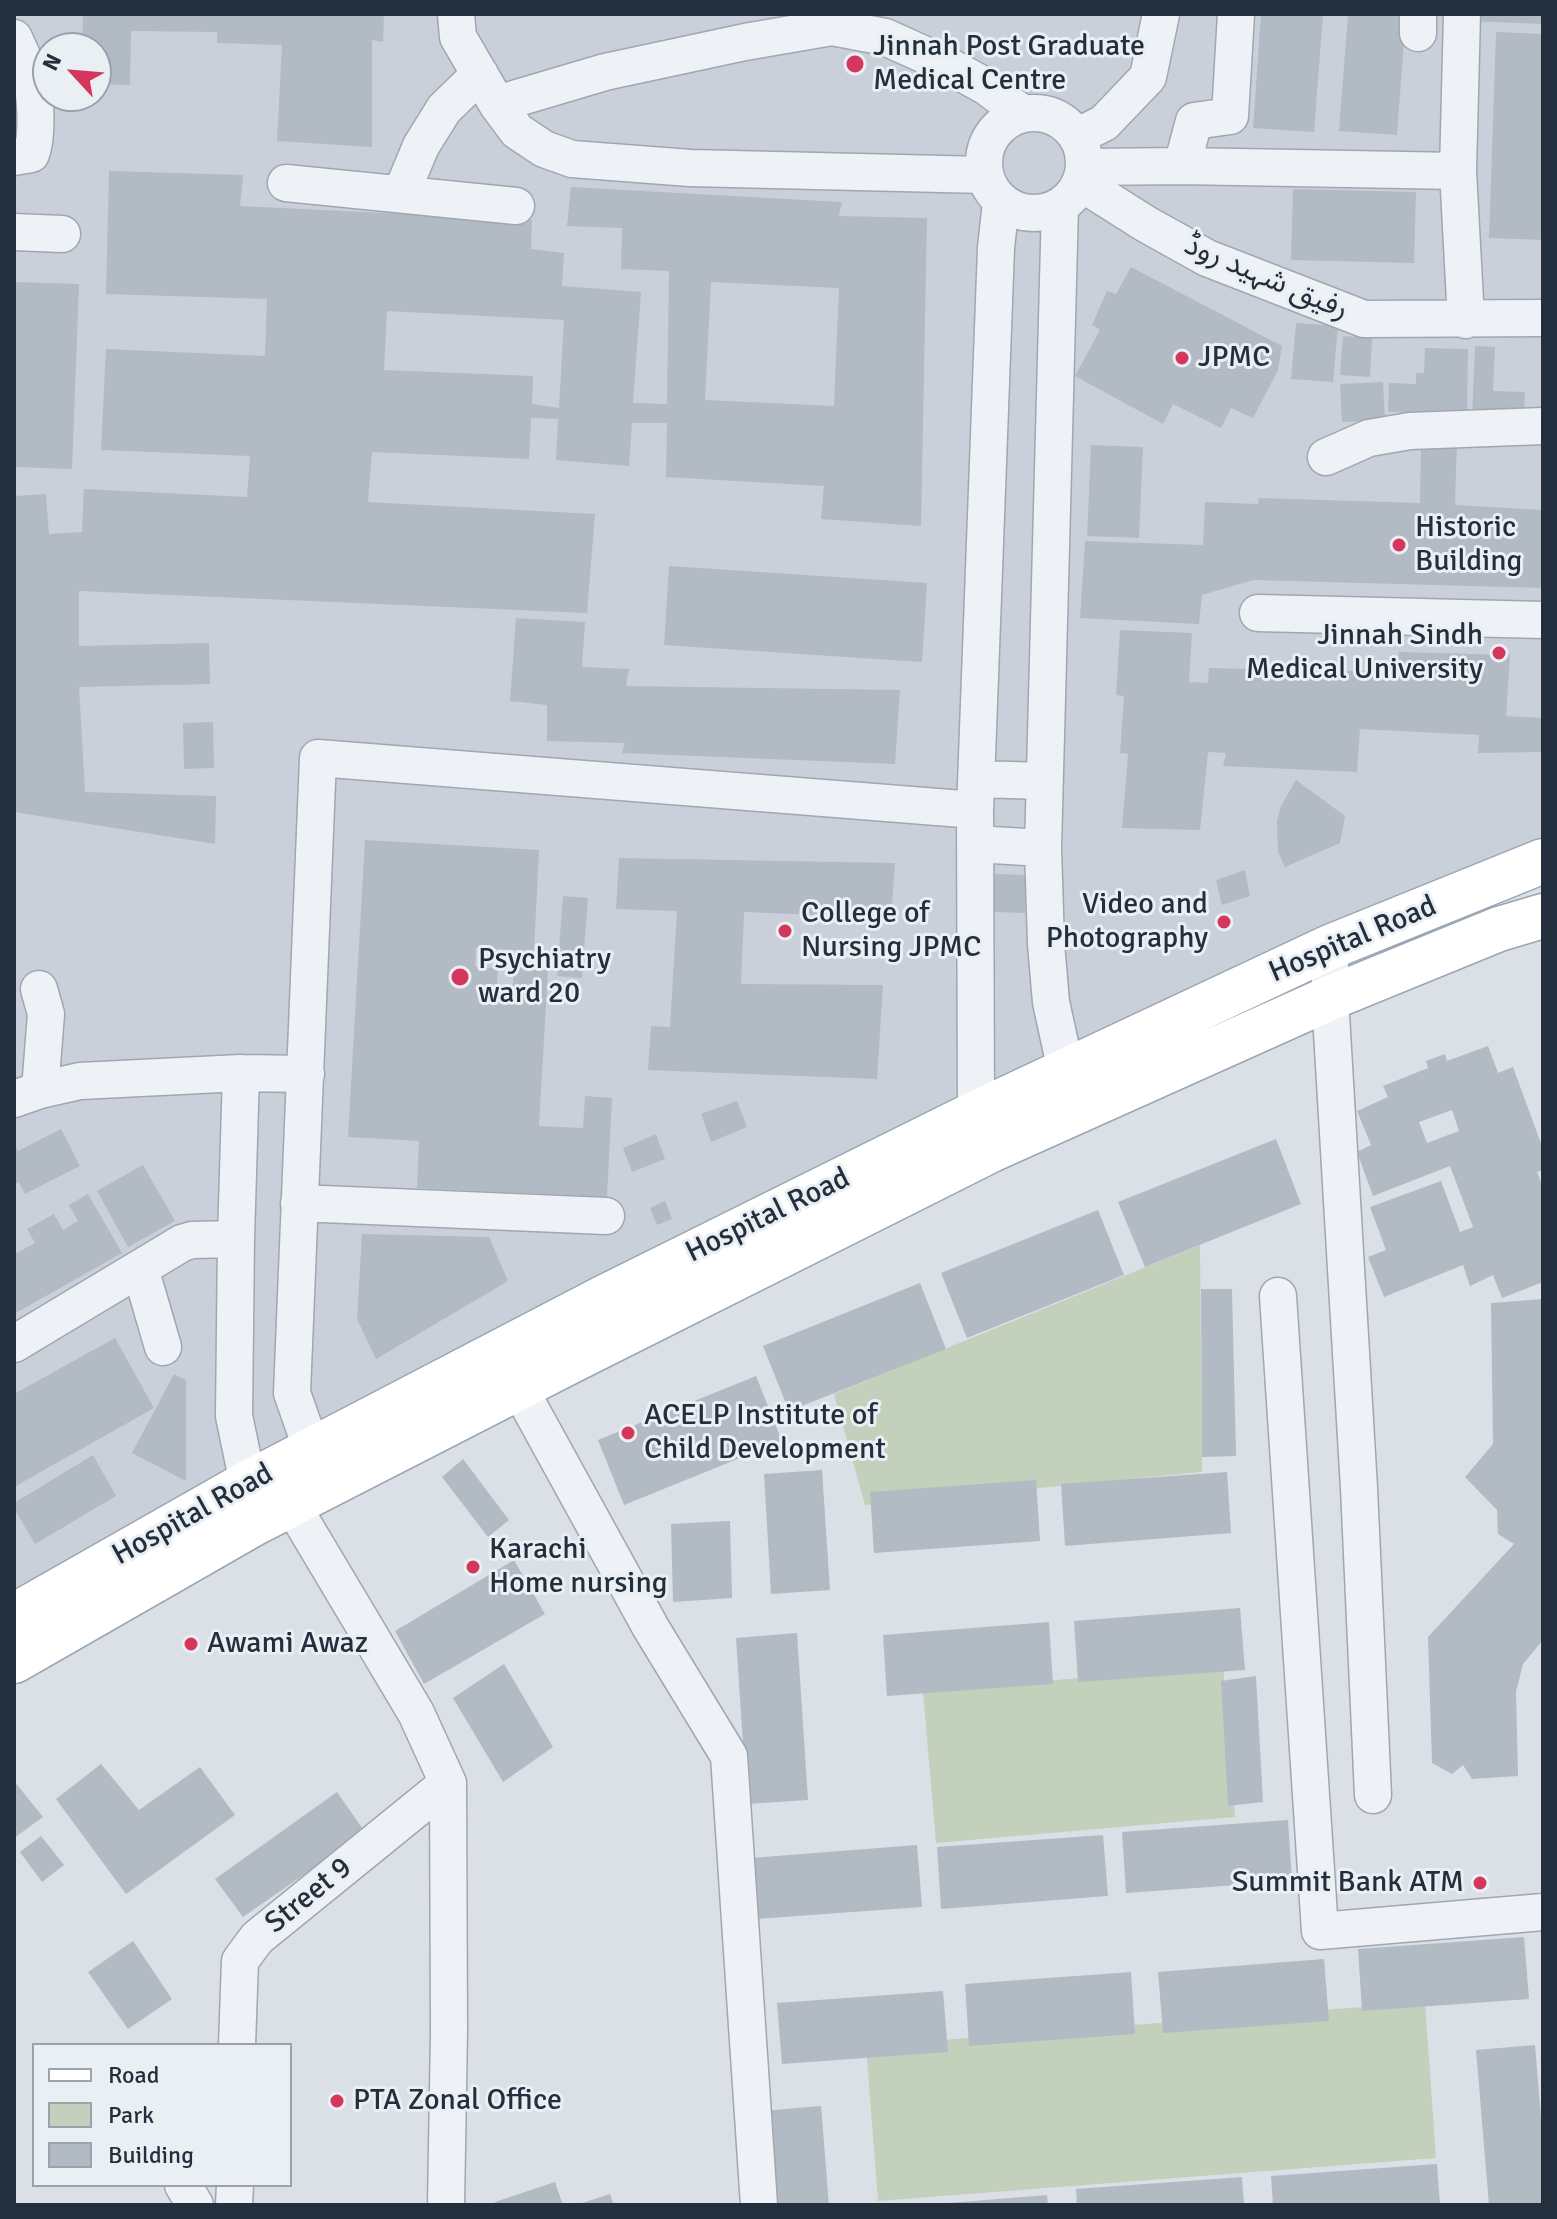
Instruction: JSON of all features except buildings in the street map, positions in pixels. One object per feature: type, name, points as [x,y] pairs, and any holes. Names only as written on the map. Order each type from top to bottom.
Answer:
[{"type":"main road","name":"Hospital Road","points":[[14,1616],[248,1483],[603,1298],[976,1113],[1330,947],[1543,861]]},
{"type":"main road","name":"Hospital Road","points":[[14,1661],[253,1524],[991,1150],[1330,998],[1499,929],[1543,916]]},
{"type":"street","points":[[456,14],[458,37],[517,131],[544,149],[572,159],[993,188],[1014,210],[1030,213],[1046,212],[1076,173],[1104,123],[1148,77],[1161,14]]},
{"type":"street","points":[[1182,166],[1194,121],[1230,116],[1236,14]]},
{"type":"street","points":[[1462,14],[1458,171],[1466,320]]},
{"type":"street","points":[[401,194],[421,146],[444,109],[488,89],[605,72],[832,27],[885,37],[933,58],[987,87],[1023,114]]},
{"type":"street","points":[[14,38],[31,77],[34,95],[34,145],[31,154],[14,157]]},
{"type":"street","points":[[976,1113],[976,811],[996,248],[993,188],[983,159],[987,144],[996,130],[1008,120],[1039,112],[1067,124],[1076,173],[1043,848],[1051,1002],[1066,1071]]},
{"type":"street","points":[[1076,173],[1182,166],[1458,171]]},
{"type":"street","name":"رفیق شہید روڈ","points":[[1076,173],[1146,224],[1207,258],[1364,319],[1543,318]]},
{"type":"street","points":[[286,183],[516,206]]},
{"type":"street","points":[[14,232],[62,234]]},
{"type":"street","points":[[1326,457],[1369,438],[1410,431],[1543,426]]},
{"type":"street","points":[[1258,613],[1543,620]]},
{"type":"street","points":[[312,1450],[292,1393],[318,758],[976,811],[1043,848]]},
{"type":"street","points":[[976,811],[1044,781]]},
{"type":"street","points":[[1330,947],[1330,998],[1358,1472],[1373,1795]]},
{"type":"street","points":[[39,989],[46,1014],[27,1094],[80,1081],[241,1073],[306,1074]]},
{"type":"street","points":[[241,1073],[234,1416],[248,1483]]},
{"type":"street","points":[[299,1203],[606,1216]]},
{"type":"street","points":[[14,1344],[182,1243],[236,1239]]},
{"type":"street","points":[[140,1268],[163,1347]]},
{"type":"street","points":[[1278,1296],[1320,1931],[1543,1912]]},
{"type":"street","points":[[519,1388],[651,1628],[729,1756],[759,2205]]},
{"type":"street","points":[[292,1505],[416,1713],[448,1783],[446,2205]]},
{"type":"street","name":"Street 9","points":[[237,2043],[240,1961],[257,1938],[448,1783]]},
{"type":"street","points":[[184,2187],[195,2205]]},
{"type":"shaded area","points":[[14,14],[1543,14],[1543,861],[14,1616]]},
{"type":"green space","points":[[1200,1245],[1202,1472],[865,1505],[834,1394]]},
{"type":"green space","points":[[1223,1665],[1235,1817],[936,1843],[923,1692]]},
{"type":"green space","points":[[1425,2002],[1436,2158],[878,2201],[866,2046]]},
{"type":"place","name":"Jinnah Post Graduate Medical Centre","points":[[855,64]]},
{"type":"place","name":"JPMC","points":[[1182,358]]},
{"type":"place","name":"Historic Building","points":[[1399,545]]},
{"type":"place","name":"Jinnah Sindh Medical University","points":[[1499,653]]},
{"type":"place","name":"Video and Photography","points":[[1224,922]]},
{"type":"place","name":"College of Nursing JPMC","points":[[785,931]]},
{"type":"place","name":"Psychiatry ward 20","points":[[460,977]]},
{"type":"place","name":"ACELP Institute of Child Development","points":[[628,1433]]},
{"type":"place","name":"Karachi Home nursing","points":[[473,1567]]},
{"type":"place","name":"Awami Awaz","points":[[191,1644]]},
{"type":"place","name":"Summit Bank ATM","points":[[1480,1883]]},
{"type":"place","name":"PTA Zonal Office","points":[[337,2101]]}]
